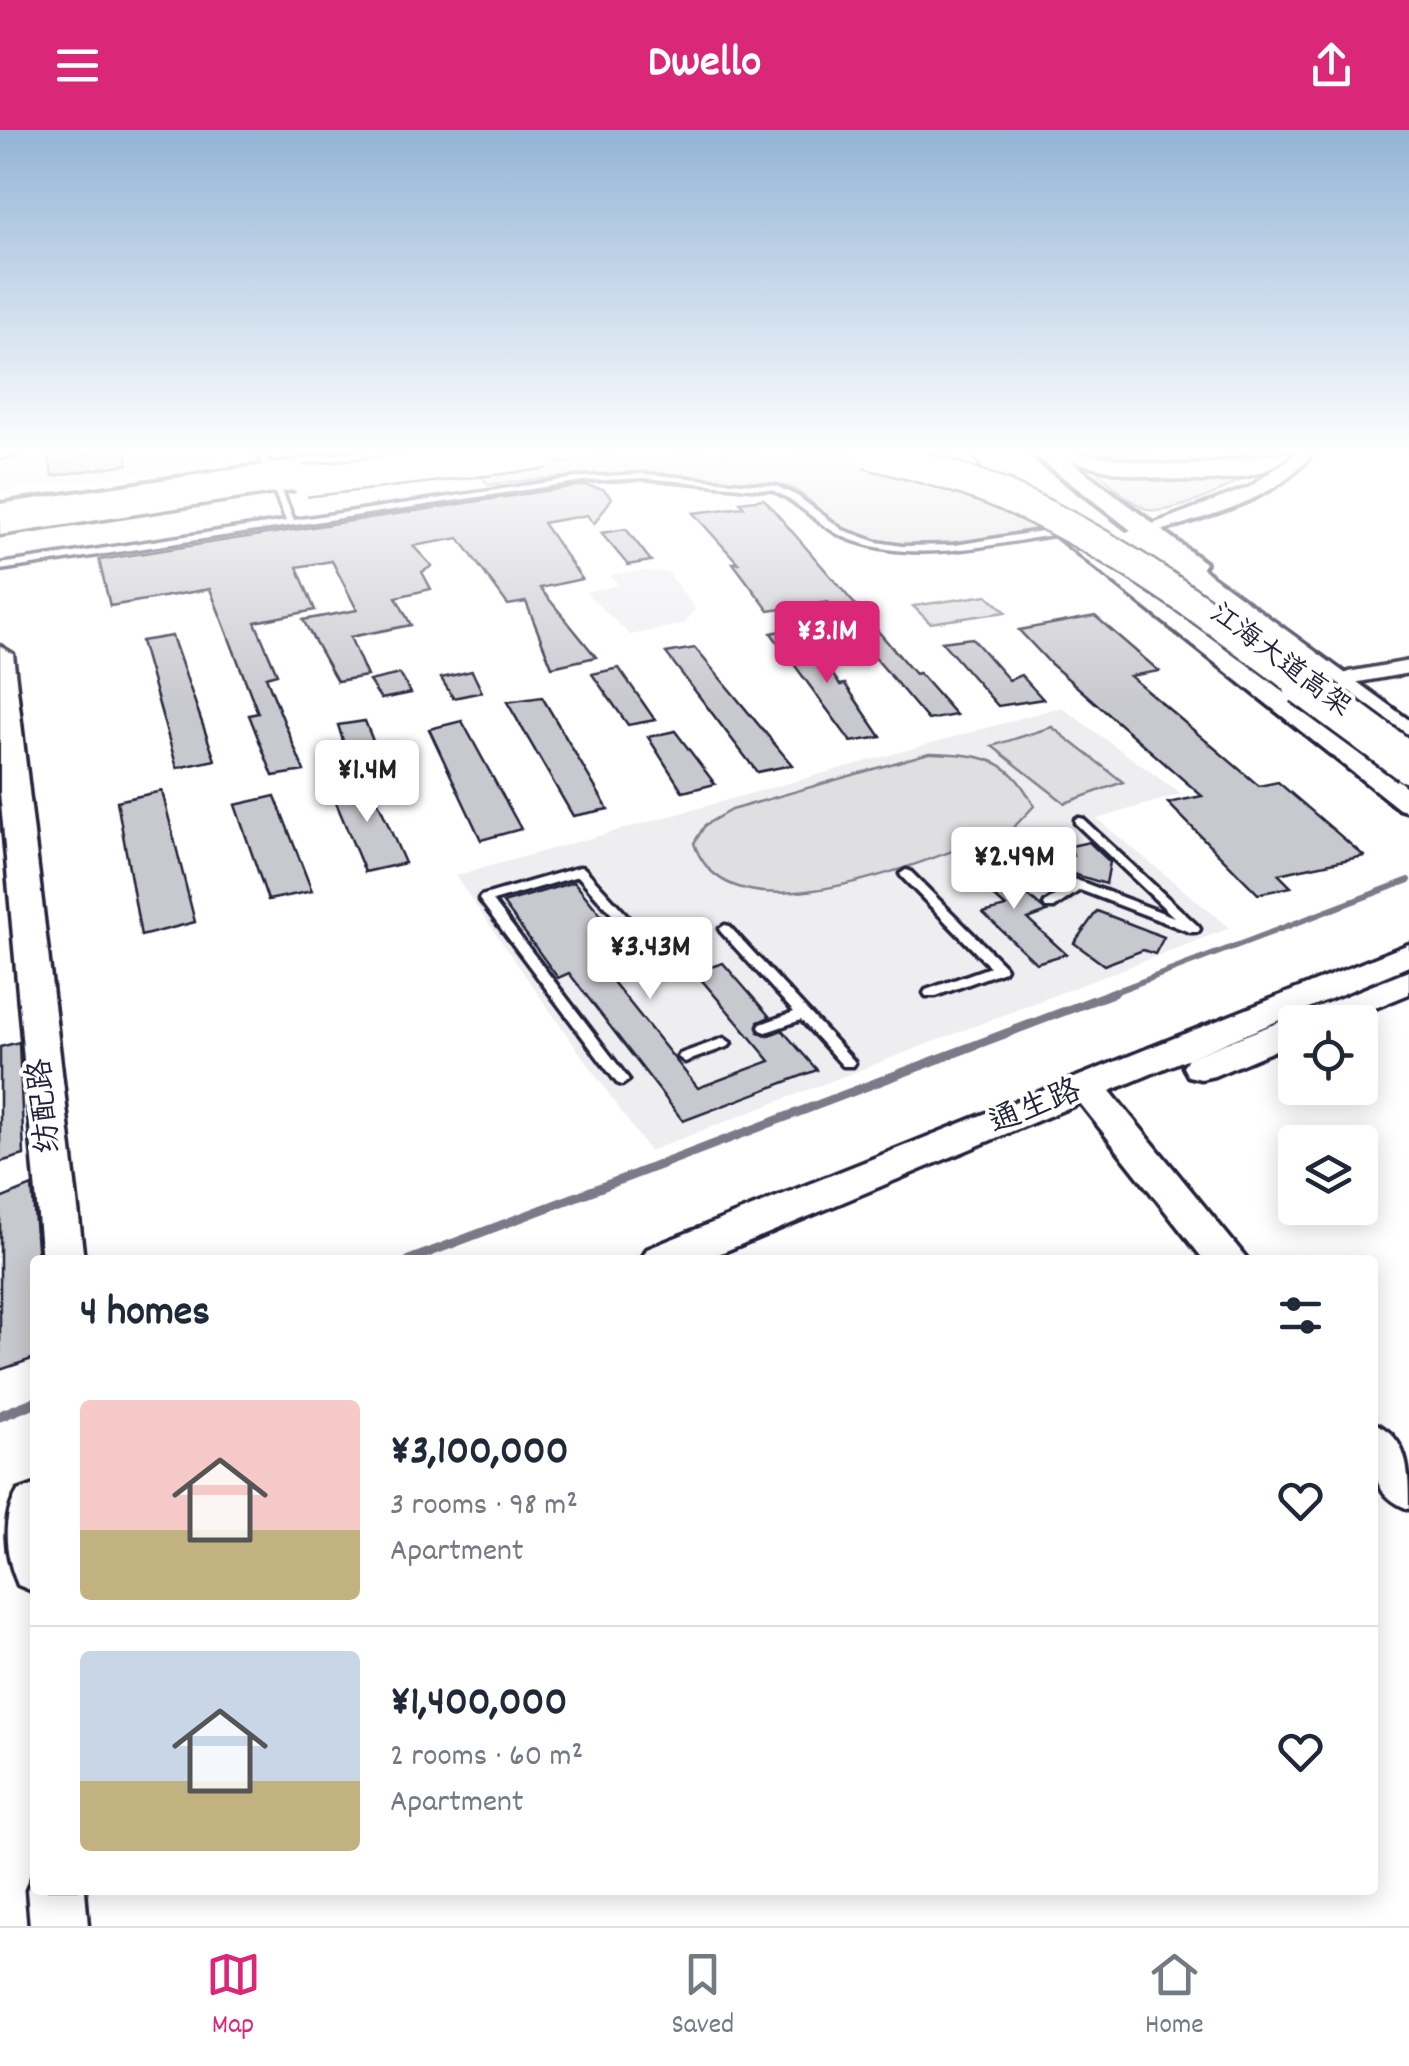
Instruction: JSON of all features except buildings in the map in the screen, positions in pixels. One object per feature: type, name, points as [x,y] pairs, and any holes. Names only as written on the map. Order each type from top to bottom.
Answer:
[{"type":"highway","points":[[1086,537],[1161,582],[1409,761]]},
{"type":"highway","name":"江海大道高架","points":[[1116,537],[1409,761]]},
{"type":"highway","name":"江海大道高架","points":[[1143,537],[1409,736]]},
{"type":"main road","points":[[1097,537],[1409,778]]},
{"type":"main road","points":[[1155,537],[1409,723]]},
{"type":"street","points":[[1067,537],[1409,802]]},
{"type":"street","name":"纺配路","points":[[0,654],[4,723],[62,1255]]},
{"type":"street","points":[[1348,678],[1409,667]]},
{"type":"street","name":"通生路","points":[[734,1255],[1096,1097],[1409,954]]},
{"type":"street","points":[[1352,1005],[1409,982]]},
{"type":"street","name":"通生路","points":[[675,1255],[1096,1097],[1278,1035]]},
{"type":"street","points":[[1096,1097],[1223,1255]]},
{"type":"street","points":[[1378,1449],[1409,1488]]},
{"type":"street","points":[[56,1895],[59,1926]]},
{"type":"lane","points":[[0,567],[195,537]]},
{"type":"lane","points":[[854,537],[872,544],[926,548],[1014,537]]},
{"type":"lane","points":[[985,850],[1194,929],[1078,822]]},
{"type":"lane","points":[[622,1080],[485,899],[580,871],[652,951]]},
{"type":"lane","points":[[906,874],[999,968],[931,992]]},
{"type":"lane","points":[[1050,906],[1079,885]]},
{"type":"lane","points":[[725,929],[848,1063]]},
{"type":"lane","points":[[766,1028],[803,1014]]},
{"type":"lane","points":[[685,1057],[724,1042]]},
{"type":"shaded area","points":[[859,537],[990,537],[913,545]]},
{"type":"shaded area","points":[[668,572],[695,609],[684,624],[630,635],[585,592],[619,585],[609,575]]},
{"type":"shaded area","points":[[987,595],[1006,612],[930,623],[913,606]]},
{"type":"shaded area","points":[[1061,707],[1181,794],[1097,819],[1230,928],[649,1151],[455,876]]},
{"type":"shaded area","points":[[1052,727],[1123,782],[1065,803],[992,746]]},
{"type":"shaded area","points":[[929,753],[992,761],[1014,776],[1034,806],[1012,829],[937,856],[839,885],[791,892],[748,890],[715,874],[694,843],[705,825],[731,810]]},
{"type":"waterway","points":[[1109,994],[1409,880]]},
{"type":"waterway","points":[[422,1255],[1115,992]]},
{"type":"waterway","points":[[0,1416],[30,1404]]}]
